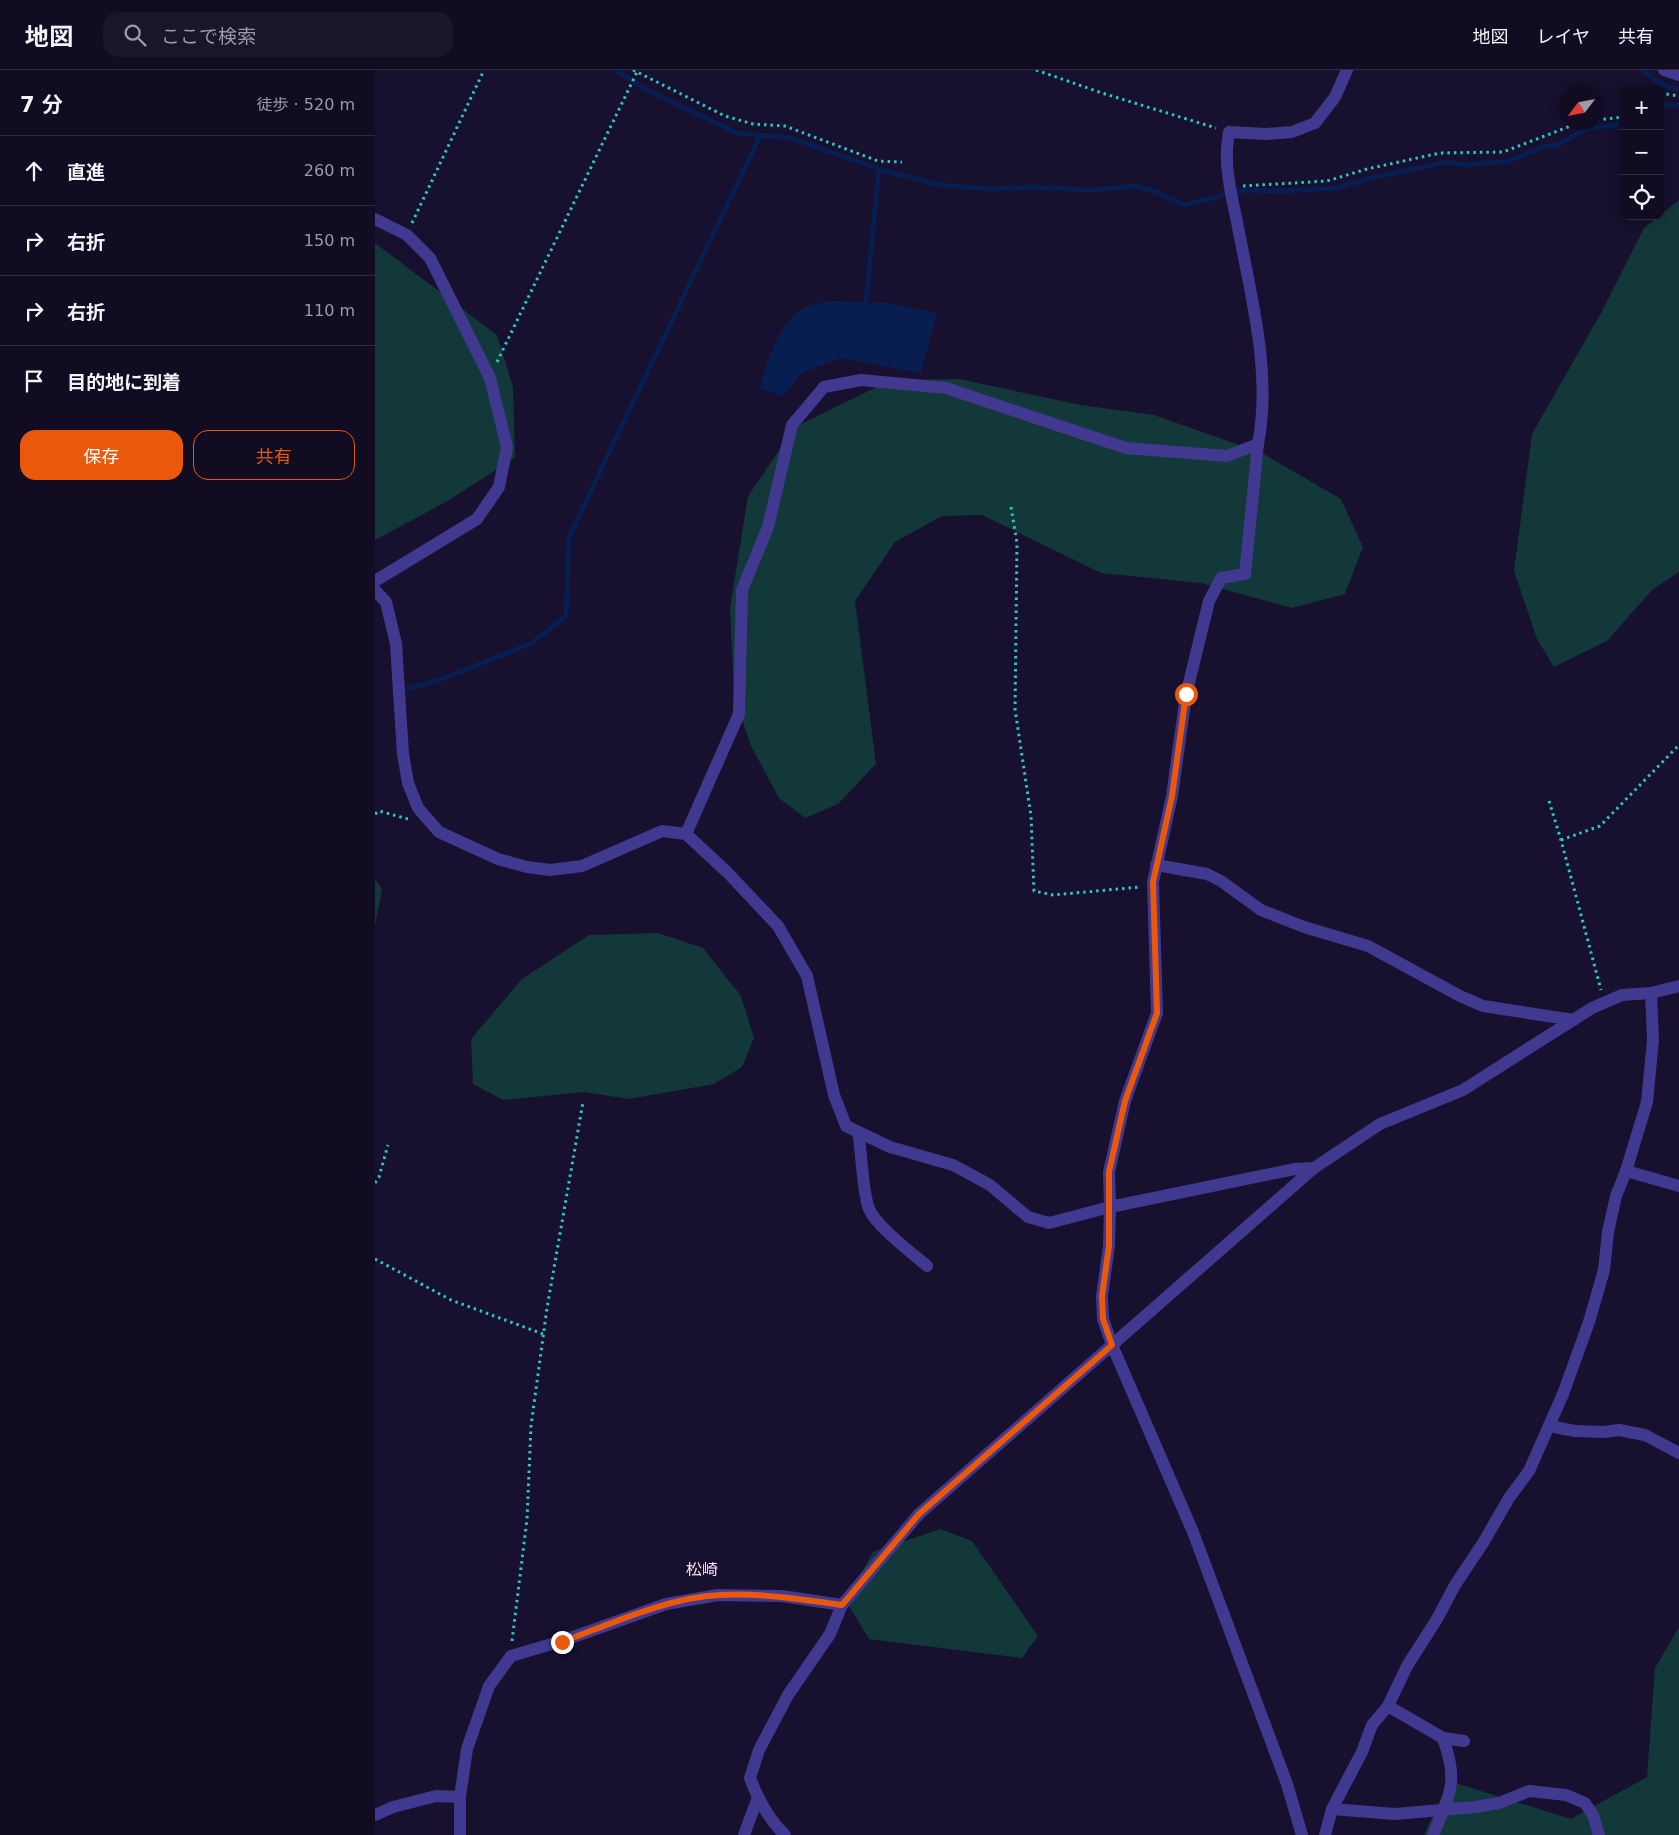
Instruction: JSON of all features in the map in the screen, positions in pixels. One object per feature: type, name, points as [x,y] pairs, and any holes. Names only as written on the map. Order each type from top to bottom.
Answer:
[{"type":"street","points":[[1302,1835],[1287,1784],[1193,1532],[1112,1345],[1103,1319],[1102,1296],[1109,1246],[1109,1172],[1125,1101],[1157,1013],[1153,886],[1172,796],[1186,694],[1209,601],[1221,578],[1245,574],[1260,433],[1262,387],[1259,342],[1230,187],[1227,159],[1229,132],[1266,134],[1292,132],[1315,123],[1335,97],[1347,70]]},
{"type":"street","points":[[1664,70],[1679,75]]},
{"type":"street","points":[[375,219],[407,235],[430,258],[490,378],[507,447],[499,487],[477,519],[375,580]]},
{"type":"street","points":[[686,834],[739,714],[742,590],[768,527],[793,425],[824,387],[861,380],[946,388],[1126,448],[1227,456],[1258,444]]},
{"type":"street","points":[[375,590],[386,602],[396,644],[403,754],[408,783],[418,808],[439,832],[498,859],[527,867],[550,870],[582,866],[662,831],[686,834],[728,873],[779,926],[803,968],[807,976],[834,1095],[846,1126],[890,1148],[953,1165],[990,1185],[1028,1217],[1049,1223],[1110,1207],[1295,1169],[1314,1168]]},
{"type":"street","points":[[1156,865],[1207,874],[1221,881],[1261,910],[1304,927],[1368,946],[1460,996],[1483,1006],[1574,1020]]},
{"type":"street","points":[[785,1835],[777,1827],[758,1797],[750,1778],[759,1750],[787,1695],[830,1634],[842,1605],[919,1514],[1314,1168],[1380,1124],[1463,1090],[1604,1003],[1622,995],[1651,993],[1679,986]]},
{"type":"street","points":[[1325,1835],[1332,1809],[1362,1752],[1372,1725],[1388,1706],[1407,1666],[1437,1619],[1455,1585],[1483,1543],[1509,1498],[1529,1471],[1563,1394],[1589,1322],[1604,1270],[1608,1232],[1616,1196],[1626,1171],[1647,1102],[1653,1040],[1651,993]]},
{"type":"street","points":[[858,1132],[869,1210],[880,1224],[927,1266]]},
{"type":"street","points":[[1626,1171],[1679,1186]]},
{"type":"street","points":[[1549,1426],[1575,1431],[1604,1432],[1619,1430],[1645,1435],[1679,1453]]},
{"type":"street","points":[[460,1835],[460,1797],[467,1749],[489,1686],[511,1656],[562,1642],[666,1604],[719,1595],[782,1596],[842,1605]]},
{"type":"street","points":[[1388,1706],[1443,1738],[1464,1741]]},
{"type":"street","points":[[1433,1835],[1451,1790],[1452,1769],[1443,1738]]},
{"type":"street","points":[[1332,1809],[1395,1814],[1475,1807],[1499,1803],[1529,1792],[1566,1795],[1585,1803],[1593,1815],[1599,1835]]},
{"type":"street","points":[[375,1815],[393,1807],[436,1796],[460,1797]]},
{"type":"street","points":[[744,1835],[758,1797]]},
{"type":"path","points":[[407,235],[483,70]]},
{"type":"path","points":[[633,70],[725,116],[753,124],[785,126],[878,161],[902,162]]},
{"type":"path","points":[[1037,70],[1103,93],[1229,132]]},
{"type":"path","points":[[490,378],[637,72]]},
{"type":"path","points":[[1664,94],[1679,96]]},
{"type":"path","points":[[1604,119],[1619,117]]},
{"type":"path","points":[[1230,187],[1327,181],[1367,169],[1440,153],[1503,152],[1560,130]]},
{"type":"path","points":[[1011,507],[1017,543],[1015,709],[1031,816],[1034,891],[1053,895],[1153,886]]},
{"type":"path","points":[[1561,840],[1600,826],[1679,745]]},
{"type":"path","points":[[1549,801],[1604,1003]]},
{"type":"path","points":[[375,814],[379,811],[407,819],[431,822]]},
{"type":"path","points":[[511,1656],[527,1519],[531,1426],[543,1334],[583,1102]]},
{"type":"path","points":[[375,1183],[379,1177],[388,1145]]},
{"type":"path","points":[[375,1259],[451,1300],[543,1334]]},
{"type":"green space","points":[[1679,200],[1679,572],[1652,590],[1607,641],[1554,667],[1537,639],[1514,571],[1532,434],[1601,313],[1644,228],[1654,220],[1664,220],[1664,212]]},
{"type":"green space","points":[[375,243],[497,335],[513,387],[515,458],[444,503],[375,540]]},
{"type":"green space","points":[[959,379],[1081,405],[1154,415],[1262,453],[1341,499],[1363,547],[1345,594],[1292,608],[1201,583],[1101,573],[982,515],[942,516],[895,542],[855,601],[876,764],[838,804],[805,818],[779,798],[751,746],[734,695],[730,608],[748,496],[795,427],[891,380]]},
{"type":"green space","points":[[375,879],[382,889],[375,926]]},
{"type":"green space","points":[[658,933],[703,948],[741,996],[754,1038],[742,1067],[714,1084],[629,1099],[584,1092],[503,1100],[473,1084],[471,1039],[522,979],[589,935]]},
{"type":"green space","points":[[940,1529],[972,1541],[1038,1636],[1022,1658],[869,1639],[846,1601],[873,1552]]},
{"type":"green space","points":[[1679,1627],[1679,1835],[1424,1835],[1449,1781],[1571,1819],[1647,1777],[1655,1668]]},
{"type":"water","points":[[831,301],[888,303],[937,313],[921,373],[840,358],[802,373],[783,396],[760,389],[774,344],[787,323],[804,308]]},
{"type":"waterway","points":[[615,70],[647,90],[737,133],[790,138],[882,170],[940,185],[991,189],[1033,187],[1093,190],[1136,186],[1185,205],[1245,190],[1282,191],[1336,188],[1375,177],[1447,162],[1466,165],[1509,161],[1543,147],[1558,145],[1585,129],[1619,125]]},
{"type":"waterway","points":[[1643,70],[1669,87],[1679,89]]},
{"type":"waterway","points":[[1664,104],[1679,106]]},
{"type":"waterway","points":[[409,688],[437,681],[532,643],[566,616],[569,537],[760,136]]},
{"type":"waterway","points":[[866,302],[879,169]]},
{"type":"district","name":"松崎","points":[[702,1569]]},
{"type":"route","points":[[562,1642],[666,1604],[719,1595],[782,1596],[842,1605],[919,1514],[1112,1345],[1103,1319],[1102,1296],[1109,1246],[1109,1172],[1125,1101],[1157,1013],[1153,882],[1172,796],[1186,694]]}]
